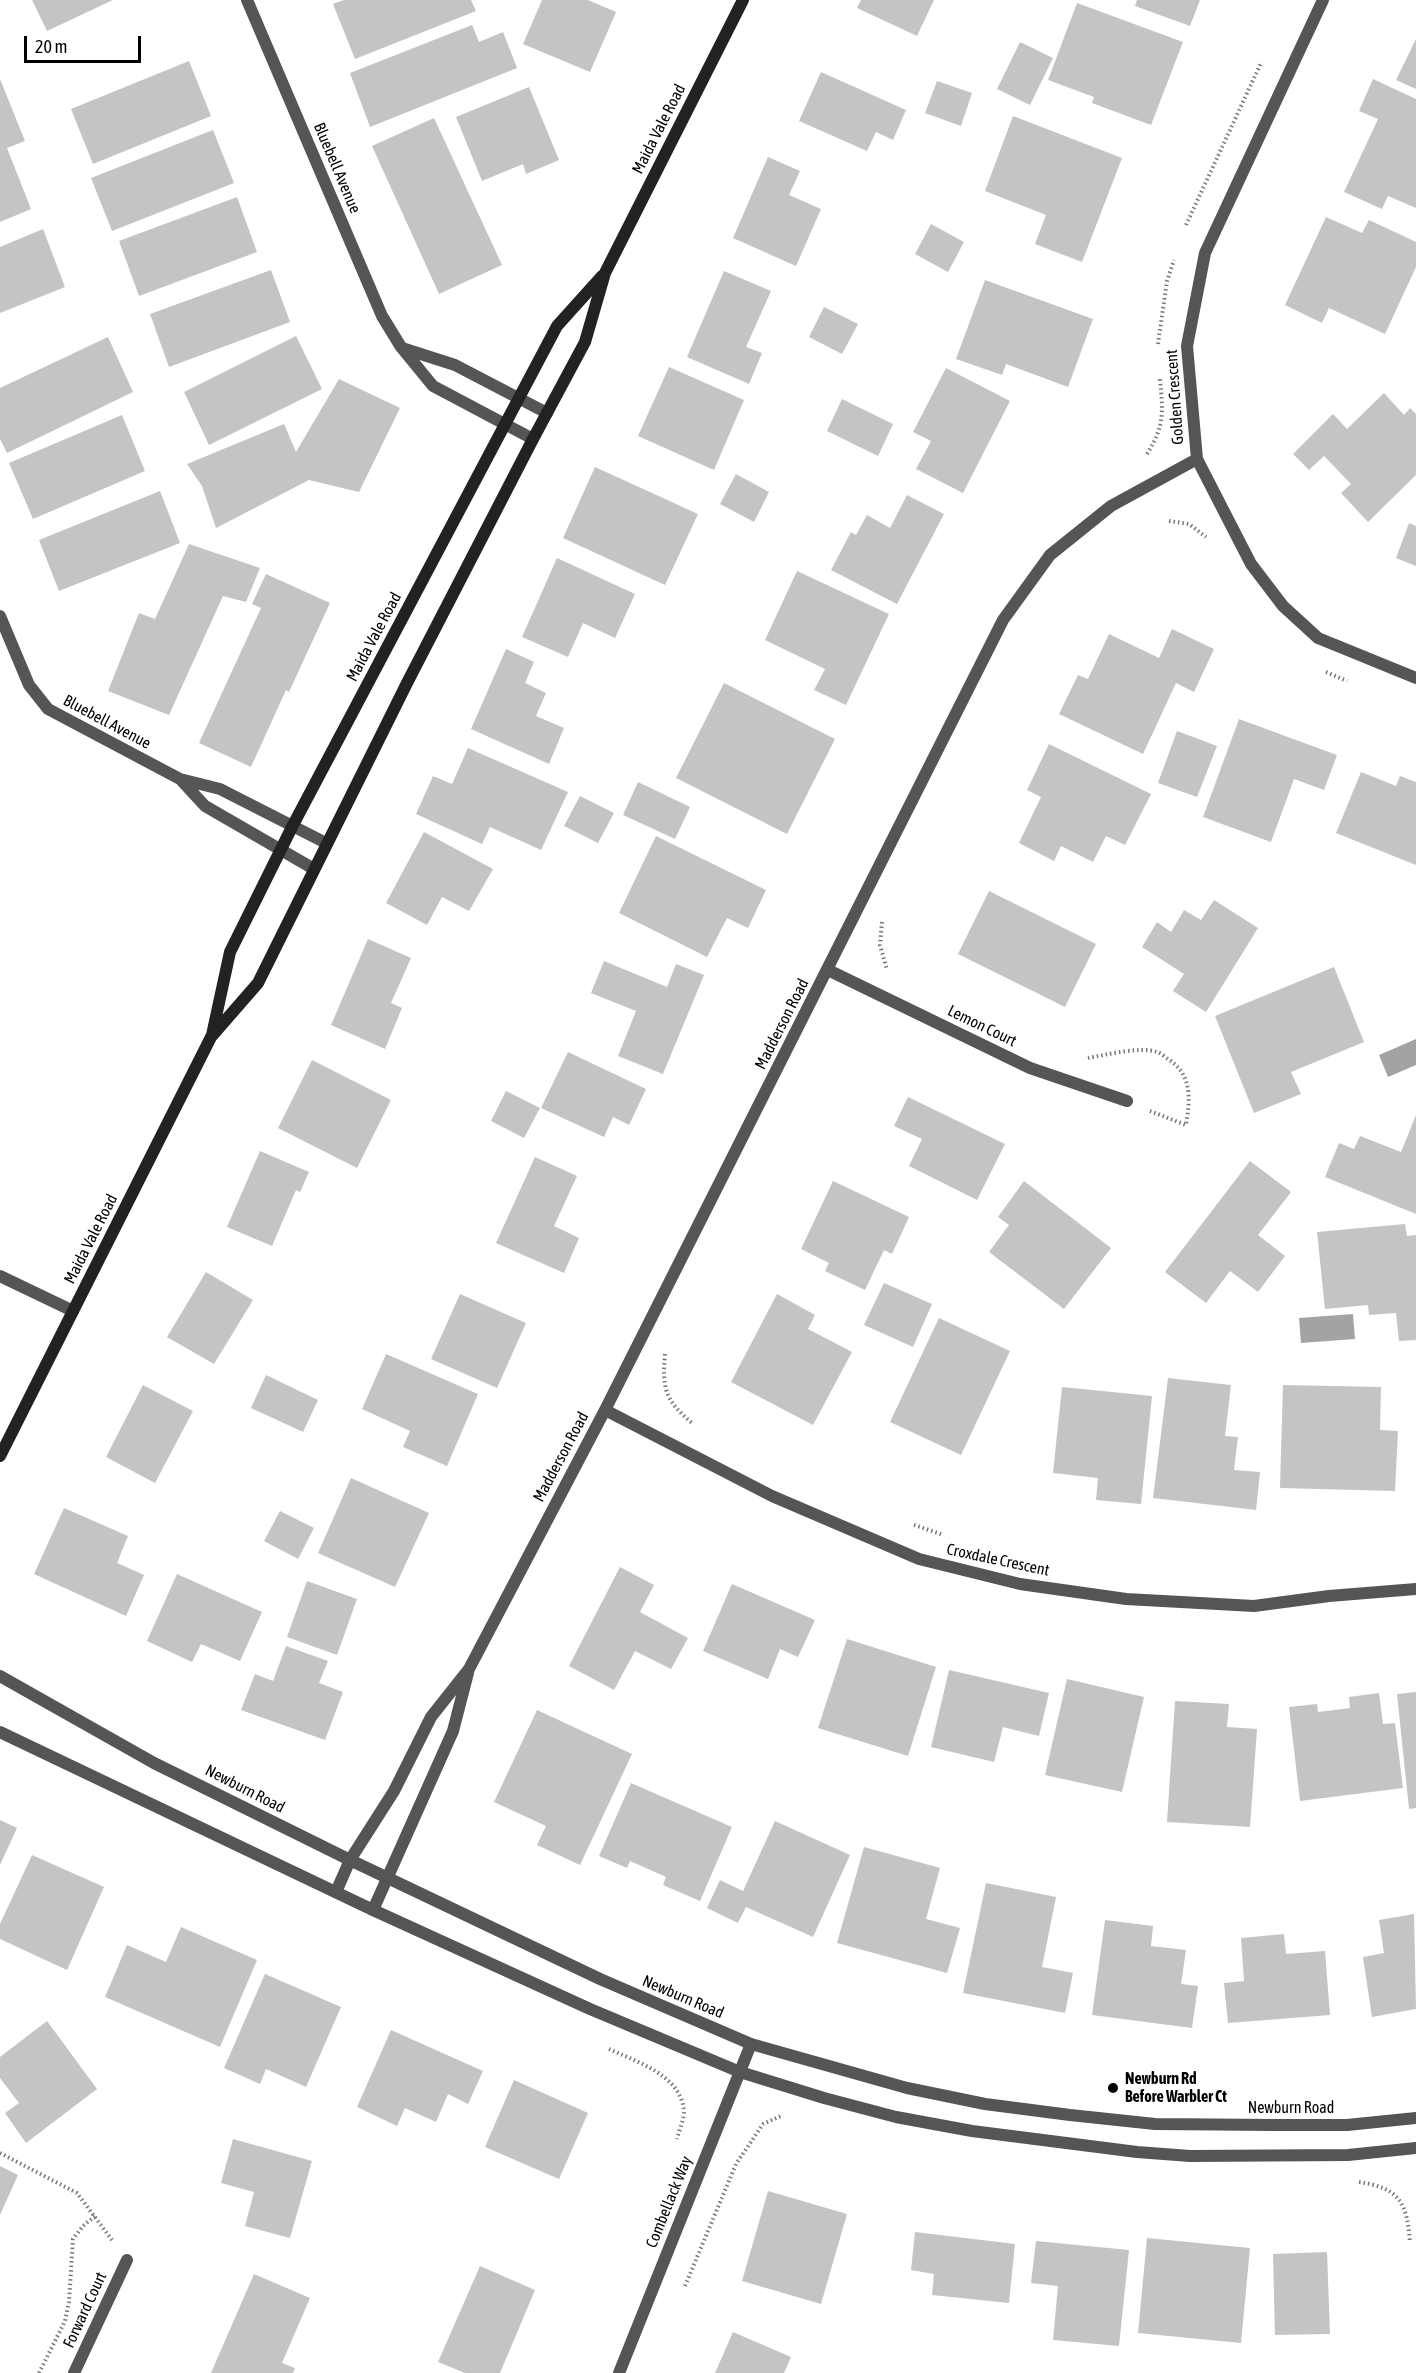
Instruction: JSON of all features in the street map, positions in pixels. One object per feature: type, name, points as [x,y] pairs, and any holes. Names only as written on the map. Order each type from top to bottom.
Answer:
[{"type":"main road","name":"Maida Vale Road","points":[[0,1456],[211,1037],[258,982],[326,843],[585,342],[605,273],[743,0]]},
{"type":"main road","name":"Maida Vale Road","points":[[211,1037],[230,952],[292,825],[557,326],[605,273]]},
{"type":"street","name":"Bluebell Avenue","points":[[247,0],[382,316],[401,347],[433,386],[533,439]]},
{"type":"street","name":"Golden Crescent","points":[[1323,0],[1205,253],[1187,346],[1197,459],[1251,564],[1283,606],[1318,638],[1416,678]]},
{"type":"street","points":[[401,347],[455,365],[547,413]]},
{"type":"street","name":"Madderson Road","points":[[336,1892],[350,1860],[394,1791],[431,1717],[469,1669],[605,1410],[1003,620],[1050,555],[1111,506],[1197,459]]},
{"type":"street","name":"Bluebell Avenue","points":[[0,616],[29,685],[48,709],[180,779],[220,789],[326,843]]},
{"type":"street","name":"Bluebell Avenue","points":[[180,779],[205,806],[280,851],[314,868]]},
{"type":"street","name":"Lemon Court","points":[[828,970],[1030,1068],[1127,1101]]},
{"type":"street","points":[[0,1276],[73,1311]]},
{"type":"street","name":"Croxdale Crescent","points":[[605,1410],[772,1496],[919,1559],[1020,1584],[1126,1599],[1254,1606],[1329,1596],[1416,1589]]},
{"type":"street","name":"Madderson Road","points":[[373,1910],[453,1731],[469,1669]]},
{"type":"street","name":"Newburn Road","points":[[0,1676],[154,1763],[350,1860],[600,1979],[751,2044],[907,2088],[985,2104],[1070,2115],[1155,2124],[1347,2124],[1416,2118]]},
{"type":"street","points":[[0,1732],[373,1910],[590,2009],[740,2072],[824,2098],[896,2117],[972,2131],[1137,2152],[1190,2156],[1348,2155],[1416,2148]]},
{"type":"street","name":"Combellack Way","points":[[619,2373],[751,2044]]},
{"type":"street","name":"Forward Court","points":[[74,2373],[127,2260]]},
{"type":"path","points":[[885,915],[882,920],[880,945],[887,970],[894,977]]},
{"type":"path","points":[[1078,1058],[1126,1051],[1156,1052],[1176,1064],[1188,1083],[1190,1101],[1186,1125],[1127,1101]]},
{"type":"path","points":[[665,1354],[663,1379],[674,1408],[699,1429]]},
{"type":"path","points":[[904,1521],[945,1536]]},
{"type":"path","points":[[685,2288],[736,2164],[763,2124],[781,2115],[789,2114]]},
{"type":"path","points":[[0,2153],[77,2193],[127,2260]]},
{"type":"path","points":[[1352,2181],[1376,2184],[1394,2193],[1408,2214],[1410,2242]]},
{"type":"path","points":[[39,2373],[65,2321],[69,2302],[73,2239],[95,2216]]},
{"type":"shaded area","points":[[1416,1039],[1416,1065],[1388,1077],[1379,1055]]},
{"type":"shaded area","points":[[1353,1314],[1355,1339],[1301,1343],[1299,1318]]},
{"type":"building","points":[[32,0],[113,0],[47,31]]},
{"type":"building","points":[[344,0],[471,0],[476,11],[355,59],[333,4]]},
{"type":"building","points":[[542,0],[588,0],[616,12],[590,72],[523,44]]},
{"type":"building","points":[[861,0],[934,0],[917,36],[857,8]]},
{"type":"building","points":[[1137,0],[1200,0],[1190,26],[1135,6]]},
{"type":"building","points":[[1077,3],[1183,42],[1151,125],[1092,103],[1094,97],[1048,80]]},
{"type":"building","points":[[472,25],[479,42],[503,32],[517,68],[370,127],[350,73]]},
{"type":"building","points":[[1416,39],[1416,89],[1396,80]]},
{"type":"building","points":[[1020,42],[1053,58],[1030,105],[997,89]]},
{"type":"building","points":[[189,61],[211,116],[93,164],[71,109]]},
{"type":"building","points":[[821,72],[906,110],[893,140],[876,132],[867,151],[799,121]]},
{"type":"building","points":[[0,79],[25,141],[7,148],[31,209],[0,222]]},
{"type":"building","points":[[1373,79],[1416,99],[1416,208],[1388,196],[1382,209],[1344,192],[1378,119],[1359,111]]},
{"type":"building","points":[[937,81],[972,93],[961,126],[925,113]]},
{"type":"building","points":[[529,87],[559,160],[526,174],[523,164],[482,181],[456,117]]},
{"type":"building","points":[[1013,116],[1122,158],[1082,262],[1035,244],[1046,215],[985,191]]},
{"type":"building","points":[[434,118],[502,265],[439,294],[372,146]]},
{"type":"building","points":[[213,130],[234,183],[112,231],[91,178]]},
{"type":"building","points":[[768,157],[800,171],[789,195],[821,209],[796,266],[733,238]]},
{"type":"building","points":[[237,197],[257,252],[139,296],[119,241]]},
{"type":"building","points":[[1326,217],[1362,233],[1369,220],[1416,242],[1416,267],[1385,334],[1329,308],[1322,323],[1285,305]]},
{"type":"building","points":[[931,224],[964,242],[948,272],[915,254]]},
{"type":"building","points":[[43,229],[65,287],[0,313],[0,247]]},
{"type":"building","points":[[271,270],[290,322],[169,367],[150,314]]},
{"type":"building","points":[[724,271],[771,291],[746,347],[762,353],[749,384],[687,357]]},
{"type":"building","points":[[985,280],[1093,319],[1068,387],[1006,364],[1002,375],[956,359]]},
{"type":"building","points":[[824,307],[858,324],[842,354],[809,337]]},
{"type":"building","points":[[296,336],[322,389],[209,445],[184,392]]},
{"type":"building","points":[[108,337],[133,392],[7,453],[0,439],[0,388]]},
{"type":"building","points":[[669,367],[744,400],[714,470],[638,436]]},
{"type":"building","points":[[946,368],[1010,401],[963,493],[916,469],[931,441],[913,432]]},
{"type":"building","points":[[339,379],[400,408],[359,492],[309,480],[216,528],[202,486],[187,464],[284,424],[296,452]]},
{"type":"building","points":[[1384,393],[1404,415],[1410,408],[1416,414],[1416,475],[1368,522],[1341,493],[1351,484],[1324,456],[1309,470],[1293,454],[1333,414],[1347,429]]},
{"type":"building","points":[[842,399],[893,424],[878,456],[827,431]]},
{"type":"building","points":[[122,415],[145,471],[33,519],[9,463]]},
{"type":"building","points":[[595,467],[698,514],[665,585],[563,538]]},
{"type":"building","points":[[736,474],[769,492],[754,522],[720,504]]},
{"type":"building","points":[[160,491],[180,543],[59,591],[39,540]]},
{"type":"building","points":[[907,495],[944,514],[897,604],[831,570],[851,532],[856,535],[867,515],[890,528]]},
{"type":"building","points":[[1409,523],[1416,526],[1416,566],[1396,558]]},
{"type":"building","points":[[189,544],[260,568],[246,602],[223,596],[169,715],[108,691],[139,613],[155,619]]},
{"type":"building","points":[[557,558],[635,594],[615,638],[583,623],[568,657],[522,637]]},
{"type":"building","points":[[797,571],[889,614],[846,705],[814,690],[825,669],[765,640]]},
{"type":"building","points":[[266,574],[330,603],[289,692],[286,690],[251,767],[199,743],[261,608],[252,604]]},
{"type":"building","points":[[1172,629],[1214,649],[1194,692],[1176,683],[1143,754],[1059,714],[1078,675],[1088,679],[1109,634],[1159,658]]},
{"type":"building","points":[[506,649],[534,662],[525,683],[546,693],[536,716],[564,728],[549,764],[471,729]]},
{"type":"building","points":[[724,683],[835,739],[787,834],[676,778]]},
{"type":"building","points":[[1239,719],[1337,755],[1324,790],[1294,779],[1271,842],[1203,817]]},
{"type":"building","points":[[1177,731],[1217,746],[1197,797],[1158,783]]},
{"type":"building","points":[[1049,744],[1151,794],[1125,845],[1106,836],[1093,862],[1061,846],[1054,861],[1019,843],[1041,797],[1027,790]]},
{"type":"building","points":[[468,748],[568,792],[541,850],[490,827],[482,844],[416,814],[433,776],[452,784]]},
{"type":"building","points":[[1361,772],[1396,786],[1400,776],[1416,782],[1416,865],[1336,833]]},
{"type":"building","points":[[638,782],[690,807],[675,839],[623,815]]},
{"type":"building","points":[[580,796],[614,813],[598,843],[564,826]]},
{"type":"building","points":[[424,832],[493,869],[469,911],[442,897],[427,925],[386,903]]},
{"type":"building","points":[[656,836],[766,890],[748,928],[727,918],[707,957],[619,913]]},
{"type":"building","points":[[989,891],[1096,944],[1065,1007],[958,954]]},
{"type":"building","points":[[1214,900],[1258,928],[1206,1012],[1173,991],[1184,974],[1142,947],[1157,922],[1171,932],[1184,910],[1201,920]]},
{"type":"building","points":[[368,939],[411,958],[391,1003],[402,1008],[385,1049],[331,1025]]},
{"type":"building","points":[[604,961],[667,987],[676,964],[704,975],[663,1074],[618,1056],[636,1011],[591,993]]},
{"type":"building","points":[[1334,967],[1364,1042],[1291,1072],[1301,1094],[1254,1113],[1215,1016]]},
{"type":"building","points":[[568,1052],[646,1089],[629,1125],[613,1117],[604,1137],[541,1108]]},
{"type":"building","points":[[312,1060],[391,1100],[357,1168],[278,1128]]},
{"type":"building","points":[[506,1091],[540,1108],[524,1138],[491,1121]]},
{"type":"building","points":[[908,1097],[1005,1144],[977,1200],[909,1166],[922,1139],[894,1126]]},
{"type":"building","points":[[1416,1115],[1416,1214],[1325,1177],[1339,1143],[1354,1149],[1360,1136],[1401,1152]]},
{"type":"building","points":[[260,1151],[309,1172],[300,1192],[296,1190],[272,1246],[227,1227]]},
{"type":"building","points":[[535,1157],[577,1176],[554,1226],[579,1238],[564,1273],[496,1243]]},
{"type":"building","points":[[1250,1161],[1291,1192],[1258,1235],[1285,1256],[1258,1292],[1230,1271],[1206,1303],[1165,1272]]},
{"type":"building","points":[[833,1181],[909,1217],[892,1254],[884,1250],[865,1290],[825,1271],[829,1263],[801,1249]]},
{"type":"building","points":[[1024,1181],[1111,1248],[1064,1309],[989,1252],[1009,1225],[998,1217]]},
{"type":"building","points":[[1405,1224],[1407,1236],[1416,1235],[1416,1340],[1399,1341],[1396,1313],[1369,1315],[1368,1305],[1325,1309],[1317,1232]]},
{"type":"building","points":[[206,1272],[253,1300],[214,1364],[167,1337]]},
{"type":"building","points":[[884,1283],[932,1304],[913,1347],[864,1325]]},
{"type":"building","points":[[460,1294],[526,1323],[497,1388],[431,1359]]},
{"type":"building","points":[[777,1294],[815,1315],[808,1329],[852,1352],[813,1425],[731,1382]]},
{"type":"building","points":[[939,1318],[1010,1351],[961,1455],[890,1422]]},
{"type":"building","points":[[386,1354],[478,1394],[447,1466],[403,1447],[410,1431],[362,1409]]},
{"type":"building","points":[[266,1375],[318,1400],[303,1432],[251,1408]]},
{"type":"building","points":[[1168,1378],[1231,1385],[1225,1436],[1238,1437],[1234,1470],[1260,1472],[1256,1510],[1153,1498]]},
{"type":"building","points":[[143,1385],[193,1411],[155,1483],[106,1457]]},
{"type":"building","points":[[1283,1385],[1381,1387],[1380,1430],[1398,1431],[1395,1491],[1280,1488]]},
{"type":"building","points":[[1062,1387],[1152,1396],[1141,1504],[1096,1500],[1098,1478],[1053,1473]]},
{"type":"building","points":[[351,1478],[429,1513],[395,1587],[318,1553]]},
{"type":"building","points":[[64,1508],[128,1536],[117,1563],[144,1575],[126,1616],[34,1574]]},
{"type":"building","points":[[280,1511],[314,1528],[298,1559],[264,1541]]},
{"type":"building","points":[[620,1567],[654,1585],[640,1612],[688,1638],[671,1669],[635,1651],[614,1690],[569,1666]]},
{"type":"building","points":[[177,1574],[262,1612],[240,1661],[201,1644],[192,1662],[147,1641]]},
{"type":"building","points":[[307,1581],[357,1599],[337,1655],[287,1637]]},
{"type":"building","points":[[732,1584],[815,1620],[798,1657],[780,1649],[768,1679],[703,1651]]},
{"type":"building","points":[[847,1639],[936,1667],[908,1756],[818,1728]]},
{"type":"building","points":[[286,1646],[328,1661],[319,1683],[343,1692],[325,1740],[241,1710],[255,1674],[273,1681]]},
{"type":"building","points":[[949,1670],[1049,1693],[1039,1736],[1003,1727],[994,1762],[931,1747]]},
{"type":"building","points":[[1067,1679],[1144,1697],[1122,1792],[1045,1775]]},
{"type":"building","points":[[1416,1692],[1416,1808],[1409,1809],[1397,1694]]},
{"type":"building","points":[[1379,1693],[1383,1724],[1395,1723],[1403,1788],[1300,1801],[1289,1707],[1317,1704],[1318,1712],[1350,1708],[1349,1697]]},
{"type":"building","points":[[1175,1701],[1229,1704],[1227,1727],[1257,1729],[1250,1827],[1167,1822]]},
{"type":"building","points":[[537,1710],[632,1754],[580,1865],[537,1845],[546,1826],[494,1802]]},
{"type":"building","points":[[631,1783],[732,1827],[700,1901],[663,1885],[666,1877],[630,1861],[627,1868],[599,1856]]},
{"type":"building","points":[[0,1820],[17,1828],[0,1865]]},
{"type":"building","points":[[775,1821],[850,1855],[813,1937],[746,1907],[738,1923],[707,1908],[720,1880],[743,1891]]},
{"type":"building","points":[[864,1847],[940,1868],[926,1919],[960,1928],[947,1973],[837,1943]]},
{"type":"building","points":[[32,1855],[104,1887],[67,1970],[0,1939],[0,1924]]},
{"type":"building","points":[[986,1883],[1056,1897],[1042,1967],[1073,1973],[1065,2013],[963,1993]]},
{"type":"building","points":[[1414,1914],[1416,2009],[1372,2017],[1363,1957],[1384,1953],[1379,1920]]},
{"type":"building","points":[[1105,1920],[1153,1926],[1151,1946],[1186,1950],[1181,1984],[1198,1986],[1192,2028],[1092,2015]]},
{"type":"building","points":[[181,1927],[257,1960],[220,2047],[105,1997],[127,1945],[166,1962]]},
{"type":"building","points":[[1284,1934],[1286,1954],[1325,1951],[1330,2015],[1228,2023],[1224,1983],[1244,1981],[1241,1938]]},
{"type":"building","points":[[265,1974],[341,2007],[306,2087],[266,2069],[260,2084],[224,2068]]},
{"type":"building","points":[[47,2021],[97,2089],[26,2143],[5,2113],[19,2103],[0,2078],[0,2057]]},
{"type":"building","points":[[391,2030],[483,2071],[468,2104],[448,2094],[436,2122],[405,2108],[397,2126],[357,2107]]},
{"type":"building","points":[[514,2080],[588,2113],[559,2179],[485,2147]]},
{"type":"building","points":[[233,2139],[312,2161],[290,2238],[245,2226],[254,2192],[221,2183]]},
{"type":"building","points":[[0,2166],[18,2175],[0,2215]]},
{"type":"building","points":[[768,2191],[847,2214],[821,2304],[742,2281]]},
{"type":"building","points":[[915,2232],[1015,2244],[1009,2303],[932,2295],[934,2274],[911,2270]]},
{"type":"building","points":[[1147,2238],[1250,2248],[1241,2343],[1138,2333]]},
{"type":"building","points":[[1036,2241],[1129,2250],[1119,2346],[1053,2340],[1058,2286],[1031,2283]]},
{"type":"building","points":[[1327,2252],[1330,2334],[1275,2335],[1273,2254]]},
{"type":"building","points":[[480,2266],[535,2290],[500,2373],[465,2373],[438,2362]]},
{"type":"building","points":[[254,2274],[310,2298],[282,2363],[295,2368],[293,2373],[211,2373]]},
{"type":"building","points":[[733,2332],[791,2357],[784,2373],[715,2373]]},
{"type":"place","name":"Newburn Rd Before Warbler Ct","points":[[1113,2088]]}]
